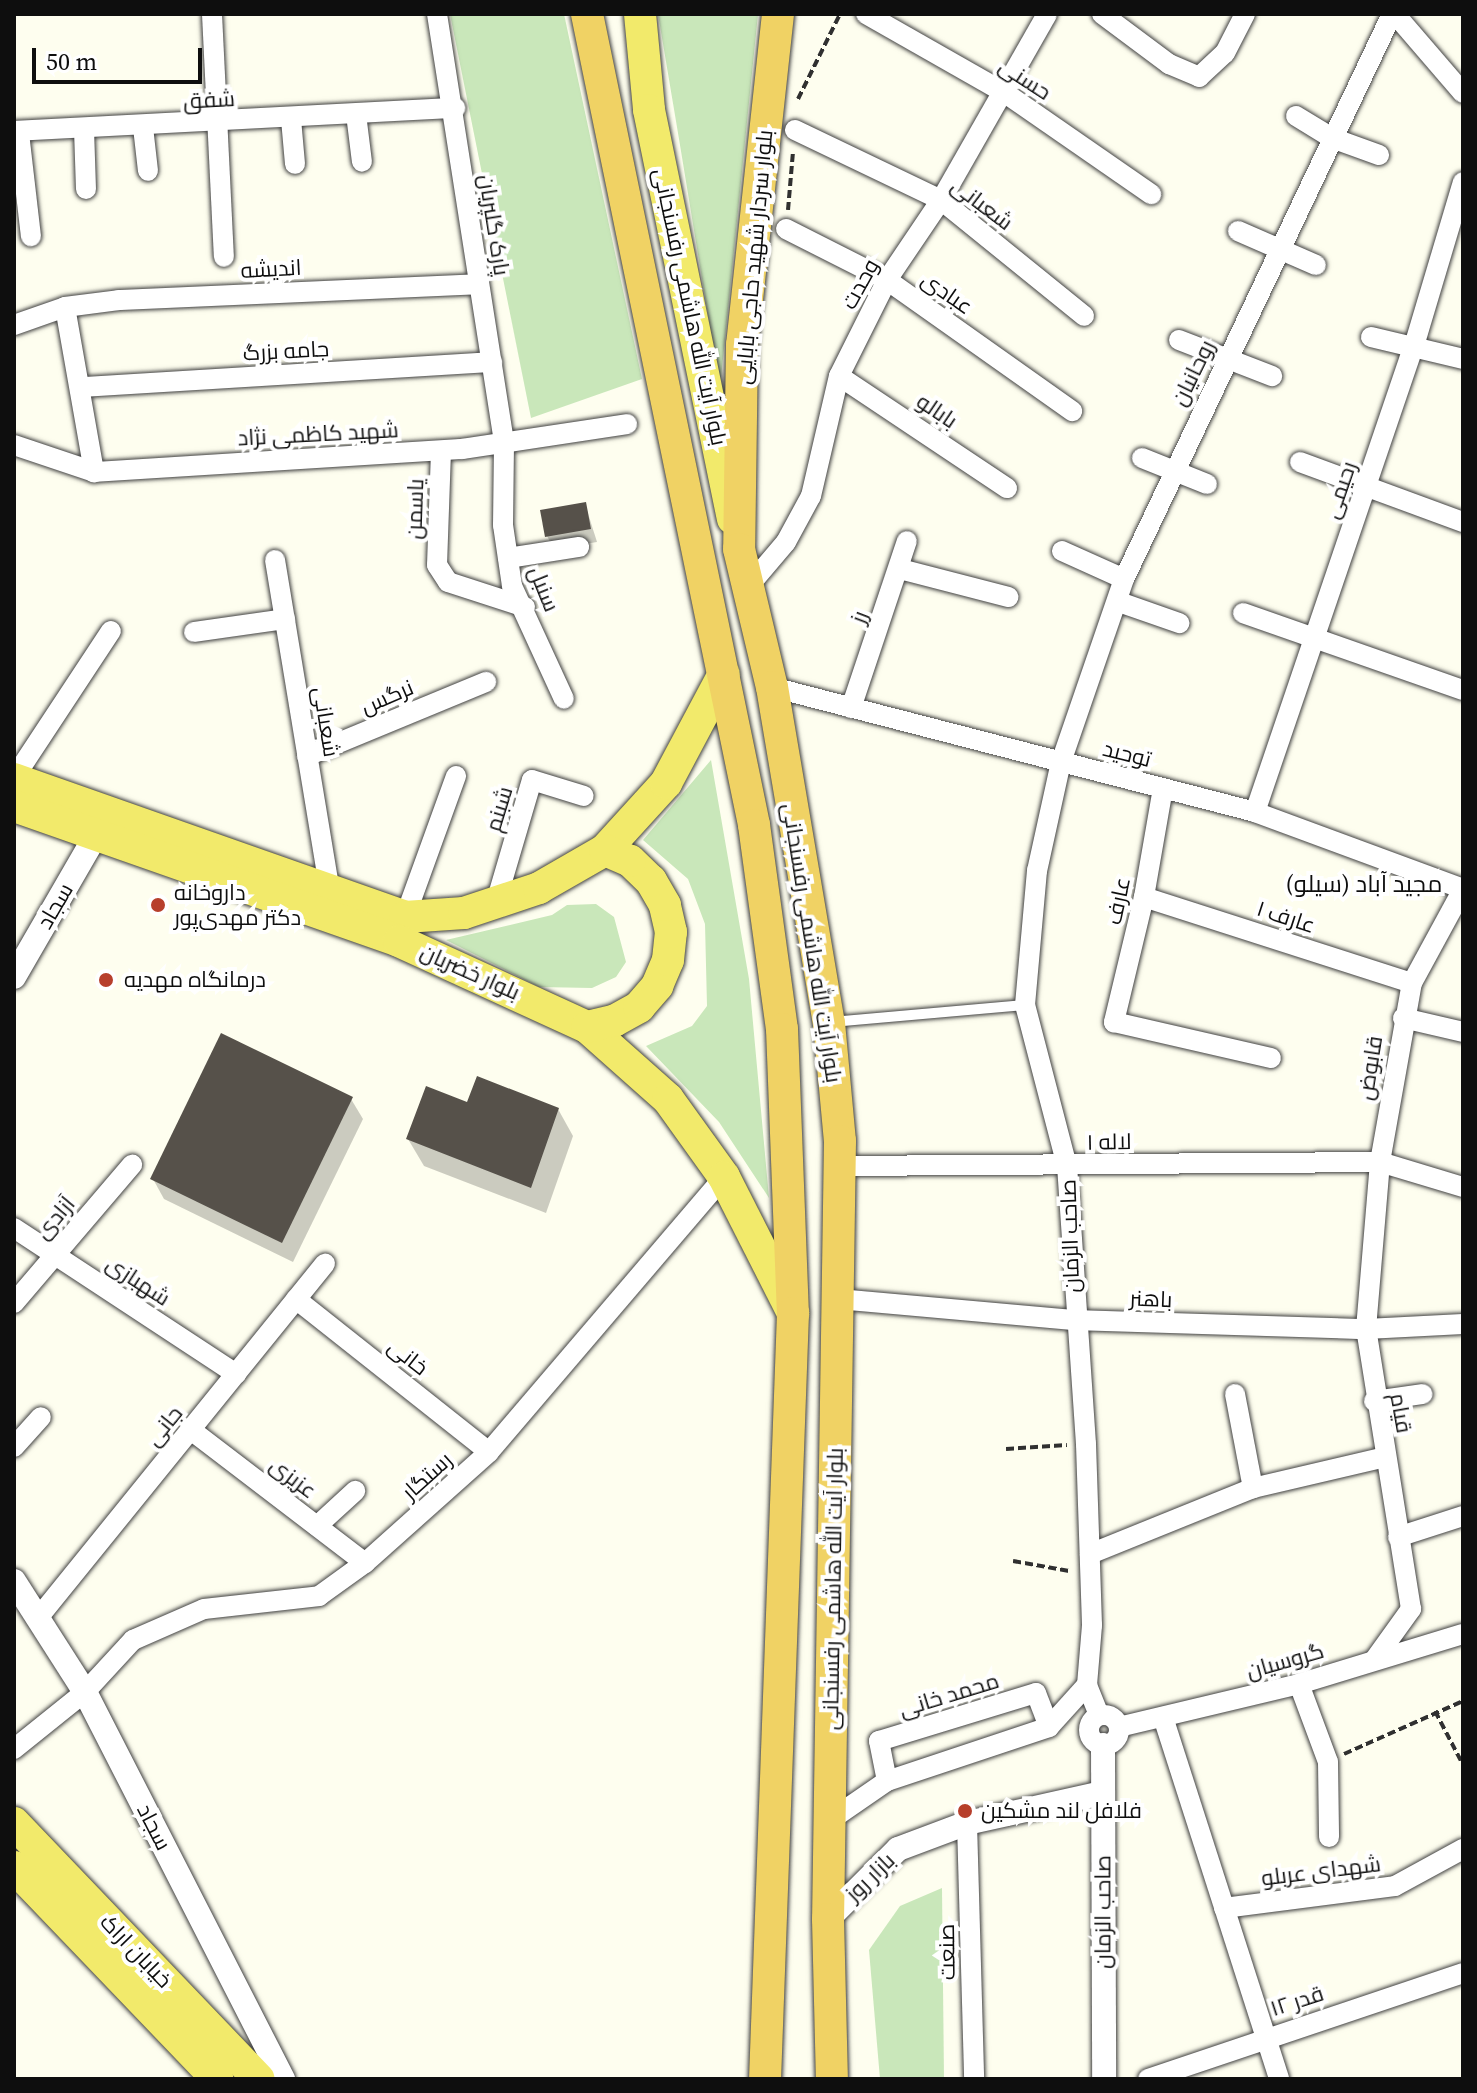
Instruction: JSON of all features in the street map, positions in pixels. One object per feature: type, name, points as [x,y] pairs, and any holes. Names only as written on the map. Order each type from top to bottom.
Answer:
[{"type":"highway","points":[[587,14],[613,121]]},
{"type":"highway","name":"بلوار سردار شهید حاجی بابایی","points":[[739,549],[742,345],[778,14]]},
{"type":"highway","name":"بلوار آیت الله هاشمی رفسنجانی","points":[[613,121],[754,825],[782,1029],[793,1313],[763,2076]]},
{"type":"highway","name":"بلوار آیت الله هاشمی رفسنجانی","points":[[739,549],[772,687],[829,1023],[840,1166],[828,1919],[832,2079]]},
{"type":"main road","name":"بلوار آیت الله هاشمی رفسنجانی","points":[[603,14],[613,121]]},
{"type":"main road","name":"بلوار آیت الله هاشمی رفسنجانی","points":[[640,14],[649,110],[739,549]]},
{"type":"main road","name":"بلوار خضریان","points":[[14,778],[405,917],[464,913],[539,888],[605,850],[666,783],[724,674]]},
{"type":"main road","name":"بلوار خضریان","points":[[14,806],[399,941],[587,1027],[668,1099],[724,1177],[793,1313]]},
{"type":"main road","points":[[587,1027],[614,1021],[648,996],[668,960],[671,932],[665,905],[651,881],[630,861],[605,850]]},
{"type":"main road","name":"خیابان اراک","points":[[14,1823],[259,2079]]},
{"type":"main road","name":"خیابان اراک","points":[[14,1867],[217,2079]]},
{"type":"street","points":[[212,14],[220,123],[224,257]]},
{"type":"street","name":"پارک گلپریان","points":[[437,14],[455,108],[464,204],[504,444]]},
{"type":"street","name":"حسنی","points":[[866,14],[1005,93],[1151,194]]},
{"type":"street","name":"وحدت","points":[[747,588],[786,542],[811,496],[839,376],[887,280],[941,200],[1005,93],[1047,14]]},
{"type":"street","points":[[1102,14],[1169,64],[1199,77],[1225,53],[1245,14]]},
{"type":"street","points":[[1394,14],[1463,93]]},
{"type":"street","name":"روحانیان","points":[[1061,762],[1119,602],[1124,579],[1332,138],[1394,14]]},
{"type":"street","name":"شفق","points":[[16,132],[455,108]]},
{"type":"street","points":[[356,114],[362,162]]},
{"type":"street","points":[[1296,116],[1332,138],[1379,155]]},
{"type":"street","points":[[291,119],[295,164]]},
{"type":"street","points":[[143,127],[148,171]]},
{"type":"street","points":[[84,129],[86,189]]},
{"type":"street","name":"شعبانی","points":[[795,130],[941,200],[1084,316]]},
{"type":"street","points":[[16,132],[31,236]]},
{"type":"street","name":"رحیمی","points":[[1255,812],[1414,346],[1463,182]]},
{"type":"street","name":"عبادی","points":[[786,229],[887,280],[1072,411]]},
{"type":"street","points":[[1238,231],[1316,265]]},
{"type":"street","name":"اندیشه","points":[[14,325],[65,307],[479,284]]},
{"type":"street","points":[[65,307],[83,387],[94,472]]},
{"type":"street","points":[[1371,337],[1463,359]]},
{"type":"street","points":[[1179,340],[1225,362],[1272,376]]},
{"type":"street","name":"جامه بزرگ","points":[[83,387],[492,362]]},
{"type":"street","name":"بابالو","points":[[839,376],[1007,488]]},
{"type":"street","name":"شهید کاظمی نژاد","points":[[14,445],[94,472],[441,451],[627,424]]},
{"type":"street","name":"سنبل","points":[[504,444],[501,484],[512,586],[525,607],[564,699]]},
{"type":"street","name":"یاسمن","points":[[441,451],[437,565],[448,582],[525,607]]},
{"type":"street","points":[[1142,458],[1207,484]]},
{"type":"street","points":[[1300,462],[1463,522]]},
{"type":"street","name":"رز","points":[[851,708],[907,541]]},
{"type":"street","points":[[508,558],[579,547]]},
{"type":"street","points":[[1062,551],[1124,579]]},
{"type":"street","name":"شعبانی","points":[[275,560],[330,891]]},
{"type":"street","points":[[900,569],[1008,597]]},
{"type":"street","points":[[1119,602],[1179,623]]},
{"type":"street","points":[[1243,613],[1463,690]]},
{"type":"street","points":[[194,632],[285,619]]},
{"type":"street","points":[[14,778],[111,631]]},
{"type":"street","name":"نرگس","points":[[307,756],[486,682]]},
{"type":"street","name":"توحید","points":[[772,687],[1255,812],[1463,889]]},
{"type":"street","name":"صاحب الزمان","points":[[1061,762],[1037,871],[1025,1005],[1067,1166],[1073,1320],[1086,1444],[1090,1564],[1087,1685],[1099,1715],[1089,1728],[1090,1736],[1111,1736],[1102,1793],[1104,2079]]},
{"type":"street","points":[[405,917],[456,776]]},
{"type":"street","name":"شبنم","points":[[496,902],[532,780],[584,796]]},
{"type":"street","name":"عارف","points":[[1163,788],[1144,897],[1114,1022],[1271,1058]]},
{"type":"street","name":"سجاد","points":[[14,977],[96,835]]},
{"type":"street","points":[[1412,983],[1463,889]]},
{"type":"street","name":"عارف ۱","points":[[1144,897],[1412,983]]},
{"type":"street","name":"قابوض","points":[[1380,1162],[1403,1018],[1412,983]]},
{"type":"street","points":[[1403,1018],[1463,1032]]},
{"type":"street","name":"لاله ۱","points":[[840,1166],[1380,1162],[1463,1187]]},
{"type":"street","name":"قیام","points":[[1375,1659],[1411,1609],[1374,1401],[1366,1329],[1380,1162]]},
{"type":"street","name":"آزادی","points":[[14,1303],[132,1165]]},
{"type":"street","name":"رستگار","points":[[14,1749],[85,1692],[133,1640],[204,1609],[319,1596],[365,1563],[489,1452],[724,1177]]},
{"type":"street","name":"شهبازی","points":[[14,1228],[236,1374]]},
{"type":"street","name":"جانی","points":[[38,1618],[325,1264]]},
{"type":"street","name":"خانی","points":[[296,1299],[489,1452]]},
{"type":"street","name":"باهنر","points":[[838,1299],[1073,1320],[1366,1329],[1463,1324]]},
{"type":"street","points":[[1235,1394],[1253,1488]]},
{"type":"street","points":[[1374,1401],[1423,1394]]},
{"type":"street","points":[[14,1447],[41,1417]]},
{"type":"street","name":"عزیزی","points":[[191,1430],[365,1563]]},
{"type":"street","points":[[1090,1564],[1253,1488],[1385,1457]]},
{"type":"street","points":[[317,1526],[355,1491]]},
{"type":"street","points":[[1398,1537],[1463,1516]]},
{"type":"street","name":"سجاد","points":[[14,1581],[85,1692],[283,2079]]},
{"type":"street","name":"گروسیان","points":[[1111,1736],[1163,1717],[1299,1684],[1375,1659],[1462,1637]]},
{"type":"street","points":[[1299,1684],[1328,1762],[1329,1837]]},
{"type":"street","points":[[829,1821],[887,1781],[1049,1727],[1087,1685]]},
{"type":"street","name":"محمد خانی","points":[[887,1781],[879,1741],[1036,1693],[1049,1727]]},
{"type":"street","points":[[1163,1717],[1279,2079]]},
{"type":"street","name":"بازار روز","points":[[828,1919],[898,1849],[967,1823],[1102,1793]]},
{"type":"street","name":"صنعت","points":[[967,1823],[974,2079]]},
{"type":"street","name":"شهدای عربلو","points":[[1224,1908],[1395,1886],[1463,1849]]},
{"type":"street","name":"قدر ۱۲","points":[[1148,2079],[1265,2037],[1463,1973]]},
{"type":"lane","points":[[829,1023],[1025,1005]]},
{"type":"path","points":[[1006,1449],[1086,1444]]},
{"type":"path","points":[[1013,1561],[1090,1564]]},
{"type":"path","points":[[1328,1762],[1435,1711],[1463,1701]]},
{"type":"path","points":[[1435,1711],[1461,1761]]},
{"type":"green space","points":[[450,14],[564,14],[642,379],[531,418]]},
{"type":"green space","points":[[658,14],[758,14],[720,388],[679,139]]},
{"type":"green space","points":[[711,760],[749,979],[769,1198],[719,1122],[646,1046],[692,1026],[707,1006],[705,924],[688,879],[643,840]]},
{"type":"green space","points":[[596,904],[614,917],[626,962],[616,977],[592,988],[539,987],[446,940],[552,915],[567,905]]},
{"type":"green space","points":[[942,1888],[944,2079],[880,2079],[869,1950],[900,1906]]},
{"type":"building","points":[[586,502],[591,529],[545,537],[540,510]]},
{"type":"building","points":[[221,1033],[353,1097],[282,1243],[150,1179]]},
{"type":"building","points":[[477,1076],[559,1108],[531,1188],[406,1139],[426,1086],[467,1102]]},
{"type":"place","name":"داروخانه دکتر مهدی‌پور","points":[[158,905]]},
{"type":"place","name":"درمانگاه مهدیه","points":[[106,980]]},
{"type":"place","name":"فلافل لند مشکین","points":[[965,1811]]},
{"type":"district","name":"(مجید آباد (سیلو","points":[[1364,884]]}]
